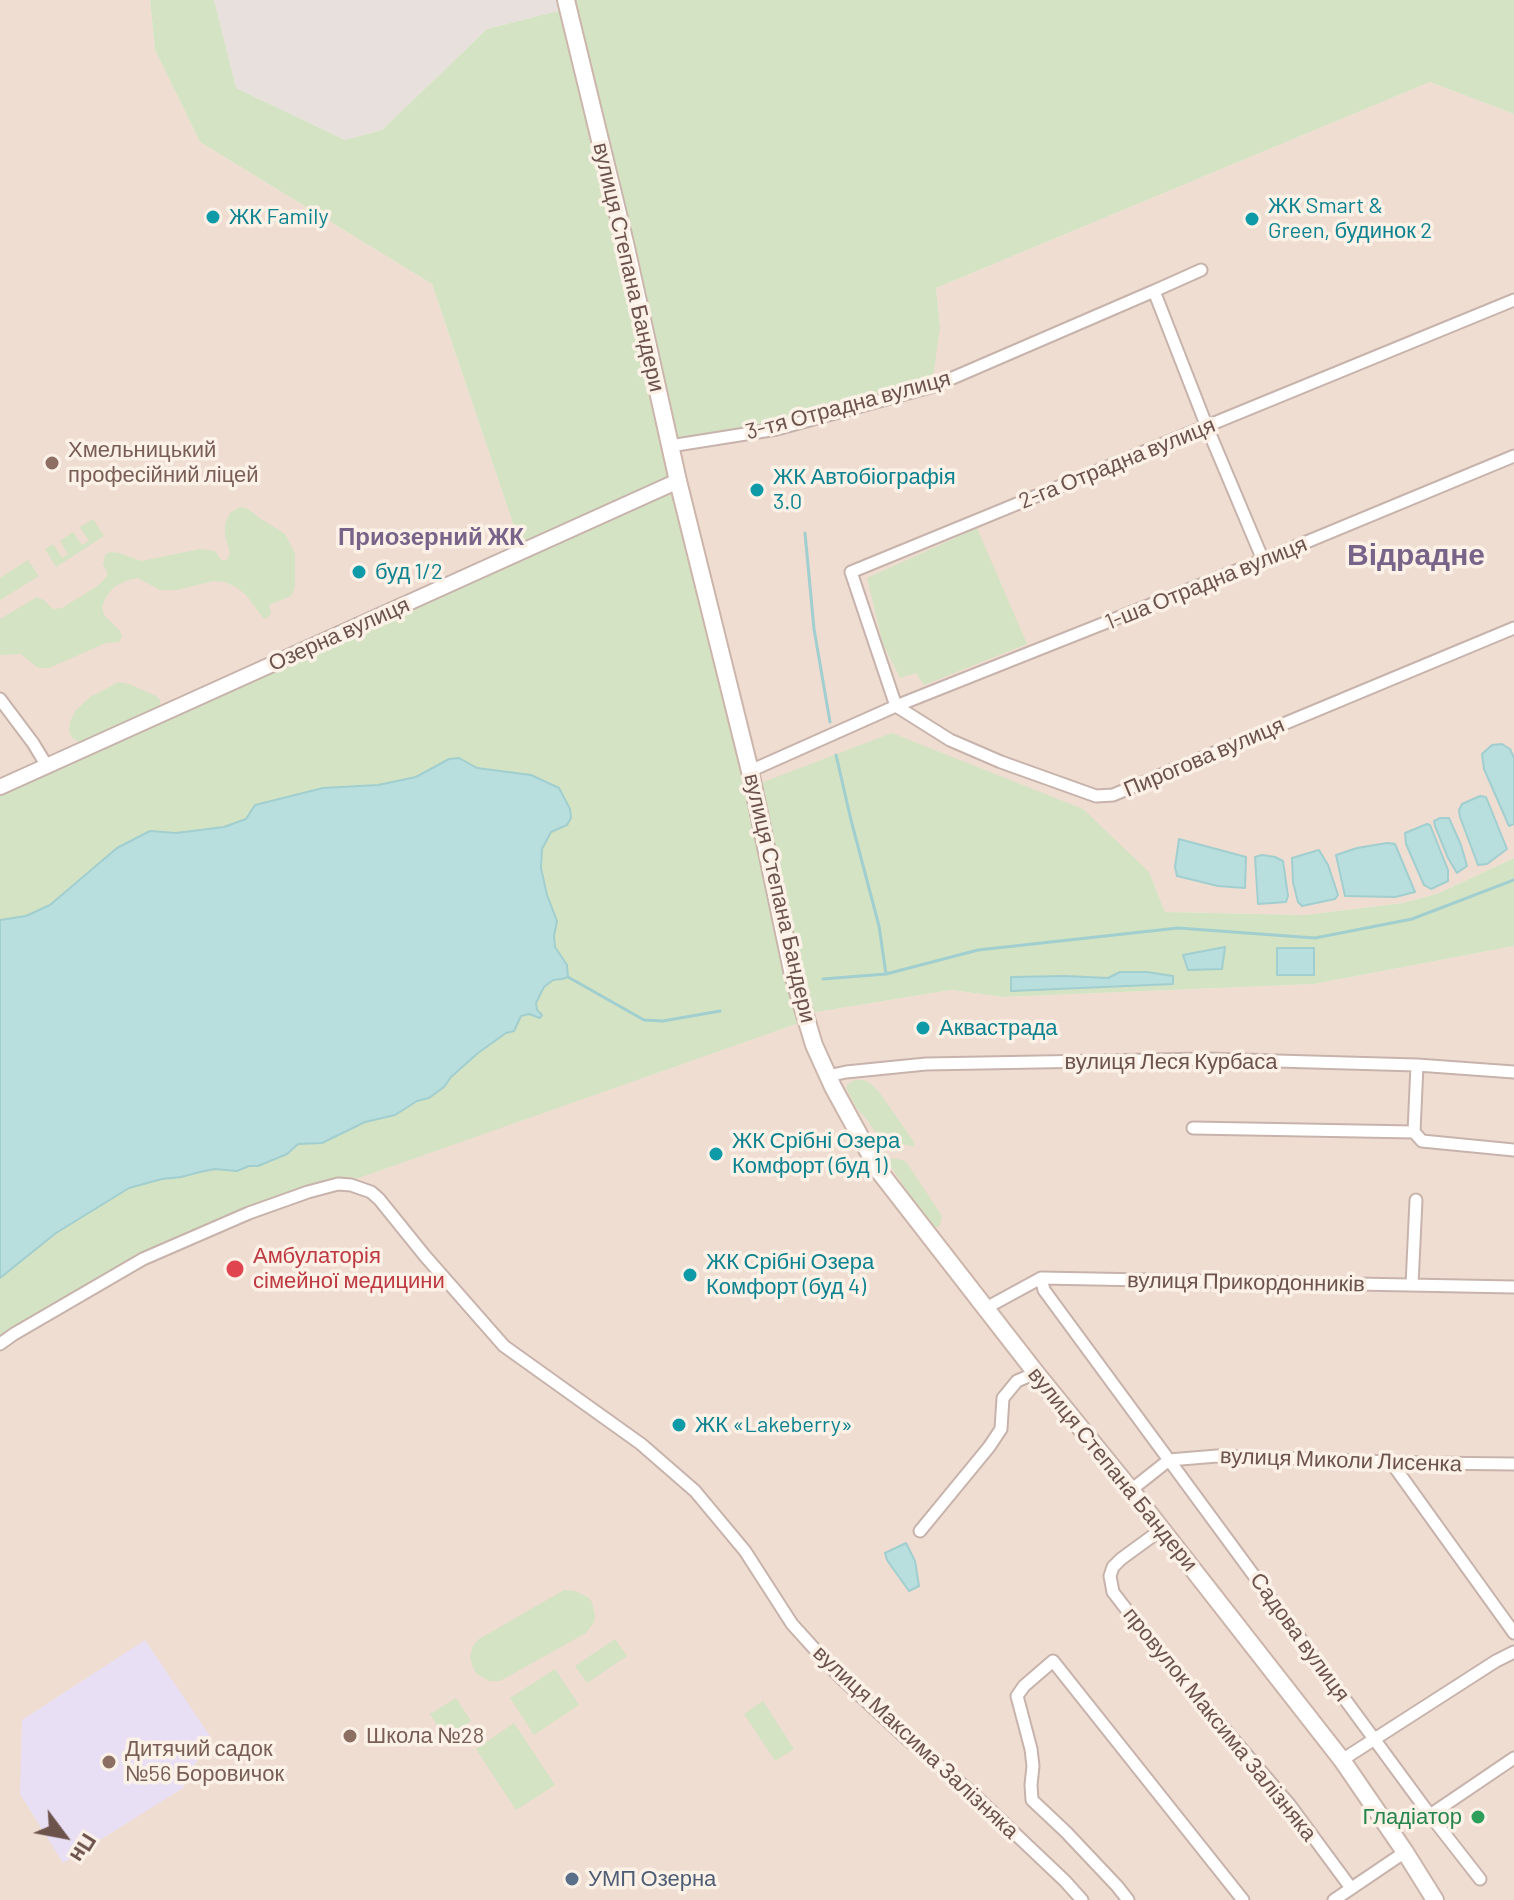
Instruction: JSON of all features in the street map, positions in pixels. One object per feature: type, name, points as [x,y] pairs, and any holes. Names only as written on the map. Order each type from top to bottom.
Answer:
[{"type":"main road","name":"вулиця Степана Бандери","points":[[566,0],[678,481],[750,771],[793,975],[814,1045],[828,1076],[879,1171],[1342,1760],[1435,1900]]},
{"type":"street","name":"3-тя Отрадна вулиця","points":[[670,446],[777,429],[934,386],[1201,270]]},
{"type":"street","points":[[1154,291],[1263,560]]},
{"type":"street","name":"2-га Отрадна вулиця","points":[[896,706],[851,572],[1514,300]]},
{"type":"street","name":"1-ша Отрадна вулиця","points":[[750,771],[896,706],[1514,456]]},
{"type":"street","name":"Озерна вулиця","points":[[0,787],[678,481]]},
{"type":"street","name":"Пирогова вулиця","points":[[896,706],[950,740],[1001,762],[1096,796],[1113,795],[1514,628]]},
{"type":"street","points":[[0,699],[47,766]]},
{"type":"street","name":"вулиця Леся Курбаса","points":[[828,1076],[926,1064],[1207,1059],[1417,1065],[1514,1072]]},
{"type":"street","points":[[1417,1065],[1414,1132],[1422,1141],[1514,1150]]},
{"type":"street","points":[[1193,1128],[1414,1132]]},
{"type":"street","name":"вулиця Максима Залізняка","points":[[0,1344],[143,1259],[249,1213],[338,1184],[371,1192],[504,1346],[641,1444],[695,1491],[745,1551],[792,1624],[839,1676],[908,1740],[969,1790],[1082,1900]]},
{"type":"street","points":[[1412,1285],[1416,1200]]},
{"type":"street","name":"вулиця Прикордонників","points":[[986,1308],[1041,1278],[1514,1287]]},
{"type":"street","name":"Садова вулиця","points":[[1041,1278],[1044,1290],[1480,1879]]},
{"type":"street","points":[[920,1531],[1001,1429],[1003,1398],[1017,1381],[1036,1373]]},
{"type":"street","name":"вулиця Миколи Лисенка","points":[[1169,1460],[1217,1456],[1514,1464]]},
{"type":"street","points":[[1131,1490],[1169,1460]]},
{"type":"street","points":[[1391,1462],[1514,1633]]},
{"type":"street","name":"провулок Максима Залізняка","points":[[1162,1529],[1113,1567],[1110,1576],[1113,1592],[1165,1660],[1289,1804],[1351,1888]]},
{"type":"street","points":[[1342,1760],[1514,1652]]},
{"type":"street","name":"вулиця Максима Залізняка","points":[[1128,1900],[1032,1800],[1031,1749],[1017,1696],[1053,1661],[1243,1900]]},
{"type":"street","points":[[1430,1815],[1514,1758]]},
{"type":"street","points":[[1334,1900],[1405,1852]]},
{"type":"shaded area","points":[[0,0],[150,0],[155,50],[200,142],[432,284],[521,547],[0,782]]},
{"type":"shaded area","points":[[214,0],[564,0],[566,9],[487,29],[382,130],[345,140],[236,88]]},
{"type":"shaded area","points":[[1430,82],[1514,114],[1514,858],[1439,893],[1403,903],[1305,915],[1165,912],[1149,872],[758,784],[674,441],[940,327],[936,288]]},
{"type":"shaded area","points":[[1514,946],[1514,1900],[1441,1900],[883,1168],[837,1085],[810,1013],[951,990],[1003,997],[1314,984]]},
{"type":"shaded area","points":[[802,1022],[875,1174],[1338,1763],[1430,1900],[0,1900],[0,1350],[145,1264],[251,1217]]},
{"type":"shaded area","name":"Дитячий садок №56 Боровичок","points":[[145,1640],[210,1736],[183,1788],[63,1863],[20,1794],[22,1720]]},
{"type":"green space","points":[[150,0],[214,0],[236,88],[345,140],[382,130],[487,29],[566,9],[673,479],[521,547],[432,284],[200,142],[155,50]]},
{"type":"green space","points":[[571,0],[1514,0],[1514,114],[1430,82],[936,288],[940,327],[933,378],[816,414],[674,441]]},
{"type":"green space","points":[[675,488],[802,1022],[140,1255],[0,1338],[0,793]]},
{"type":"green space","points":[[240,507],[248,509],[285,534],[295,553],[295,587],[291,596],[269,605],[271,613],[268,617],[264,619],[246,595],[225,582],[213,581],[177,590],[160,590],[138,578],[114,587],[102,607],[104,615],[120,631],[122,636],[119,642],[106,643],[49,668],[38,668],[21,654],[0,655],[0,619],[37,597],[53,609],[62,608],[99,585],[107,576],[103,565],[105,555],[110,552],[141,561],[200,549],[215,551],[221,560],[227,560],[230,553],[225,523],[230,513]]},
{"type":"green space","points":[[93,519],[104,536],[56,567],[45,549],[53,544],[62,558],[68,554],[60,541],[73,532],[82,545],[89,541],[80,527]]},
{"type":"green space","points":[[977,528],[1027,644],[924,685],[916,673],[900,678],[883,644],[867,578]]},
{"type":"green space","points":[[28,560],[39,576],[0,600],[0,578]]},
{"type":"green space","points":[[119,682],[156,696],[160,705],[80,742],[72,738],[70,722],[75,711],[90,697]]},
{"type":"green space","points":[[892,733],[1083,809],[1149,872],[1165,912],[1305,915],[1403,903],[1439,893],[1514,858],[1514,946],[1314,984],[1003,997],[951,990],[810,1013],[798,974],[758,784]]},
{"type":"green space","points":[[855,1080],[864,1080],[879,1092],[914,1142],[914,1147],[883,1139],[873,1129],[846,1088]]},
{"type":"green space","points":[[888,1158],[907,1163],[942,1216],[940,1225],[933,1229],[887,1161]]},
{"type":"green space","points":[[564,1590],[575,1591],[592,1602],[594,1622],[586,1633],[500,1681],[489,1681],[477,1674],[470,1657],[479,1639]]},
{"type":"green space","points":[[615,1639],[627,1656],[587,1683],[575,1666]]},
{"type":"green space","points":[[555,1669],[579,1705],[534,1735],[510,1698]]},
{"type":"green space","points":[[456,1698],[471,1721],[445,1738],[430,1714]]},
{"type":"green space","points":[[763,1701],[794,1749],[775,1761],[744,1714]]},
{"type":"green space","points":[[514,1723],[555,1785],[516,1810],[476,1749]]},
{"type":"water","points":[[1502,744],[1510,749],[1514,758],[1514,824],[1509,826],[1484,769],[1482,754],[1492,745]]},
{"type":"water","points":[[459,758],[477,768],[531,775],[559,788],[570,809],[571,818],[567,825],[551,832],[542,849],[541,868],[557,921],[555,947],[567,965],[568,977],[553,980],[544,987],[536,1003],[542,1015],[540,1018],[529,1014],[521,1016],[514,1031],[506,1033],[478,1053],[444,1087],[395,1115],[365,1122],[322,1143],[298,1144],[287,1154],[258,1166],[237,1171],[215,1169],[129,1188],[56,1233],[0,1278],[0,920],[26,916],[50,905],[117,848],[150,831],[176,833],[224,827],[246,819],[255,805],[323,788],[378,785],[416,777],[449,759]]},
{"type":"water","points":[[1480,796],[1486,797],[1507,849],[1487,864],[1478,865],[1459,810],[1462,804]]},
{"type":"water","points":[[1449,818],[1461,845],[1467,866],[1457,873],[1435,826],[1434,821]]},
{"type":"water","points":[[1427,824],[1448,870],[1448,881],[1431,889],[1424,885],[1406,844],[1405,833]]},
{"type":"water","points":[[1179,839],[1246,857],[1245,888],[1218,886],[1177,876],[1175,867]]},
{"type":"water","points":[[1387,843],[1395,844],[1415,892],[1395,897],[1345,896],[1336,855]]},
{"type":"water","points":[[1319,850],[1328,865],[1338,895],[1335,899],[1302,906],[1293,882],[1292,858]]},
{"type":"water","points":[[1262,855],[1283,861],[1288,896],[1286,902],[1258,904],[1255,857]]},
{"type":"water","points":[[1225,947],[1222,969],[1188,970],[1183,955]]},
{"type":"water","points":[[1277,948],[1314,948],[1314,975],[1277,975]]},
{"type":"water","points":[[1120,972],[1173,976],[1173,984],[1011,991],[1011,977],[1108,978]]},
{"type":"water","points":[[906,1543],[915,1561],[919,1586],[909,1591],[885,1553]]},
{"type":"waterway","points":[[805,533],[814,629],[830,722]]},
{"type":"waterway","points":[[836,755],[879,926],[886,974]]},
{"type":"waterway","points":[[823,979],[886,974],[978,950],[1178,928],[1315,938],[1412,919],[1514,880]]},
{"type":"waterway","points":[[568,977],[644,1020],[663,1021],[720,1011]]},
{"type":"place","name":"ЖК Family","points":[[213,217]]},
{"type":"place","name":"ЖК Smart & Green, будинок 2","points":[[1252,219]]},
{"type":"place","name":"Хмельницький професійний ліцей","points":[[52,463]]},
{"type":"place","name":"ЖК Автобіографія 3.0","points":[[757,490]]},
{"type":"place","name":"буд 1/2","points":[[359,572]]},
{"type":"place","name":"Аквастрада","points":[[923,1028]]},
{"type":"place","name":"ЖК Срібні Озера Комфорт (буд 1)","points":[[716,1154]]},
{"type":"place","name":"Амбулаторія сімейної медицини","points":[[235,1269]]},
{"type":"place","name":"ЖК Срібні Озера Комфорт (буд 4)","points":[[690,1275]]},
{"type":"place","name":"ЖК «Lakeberry»","points":[[679,1425]]},
{"type":"place","name":"Школа №28","points":[[350,1736]]},
{"type":"place","name":"Дитячий садок №56 Боровичок","points":[[109,1762]]},
{"type":"place","name":"Гладіатор","points":[[1478,1817]]},
{"type":"place","name":"УМП Озерна","points":[[572,1879]]},
{"type":"district","name":"Приозерний ЖК","points":[[431,537]]},
{"type":"district","name":"Відрадне","points":[[1416,555]]}]
